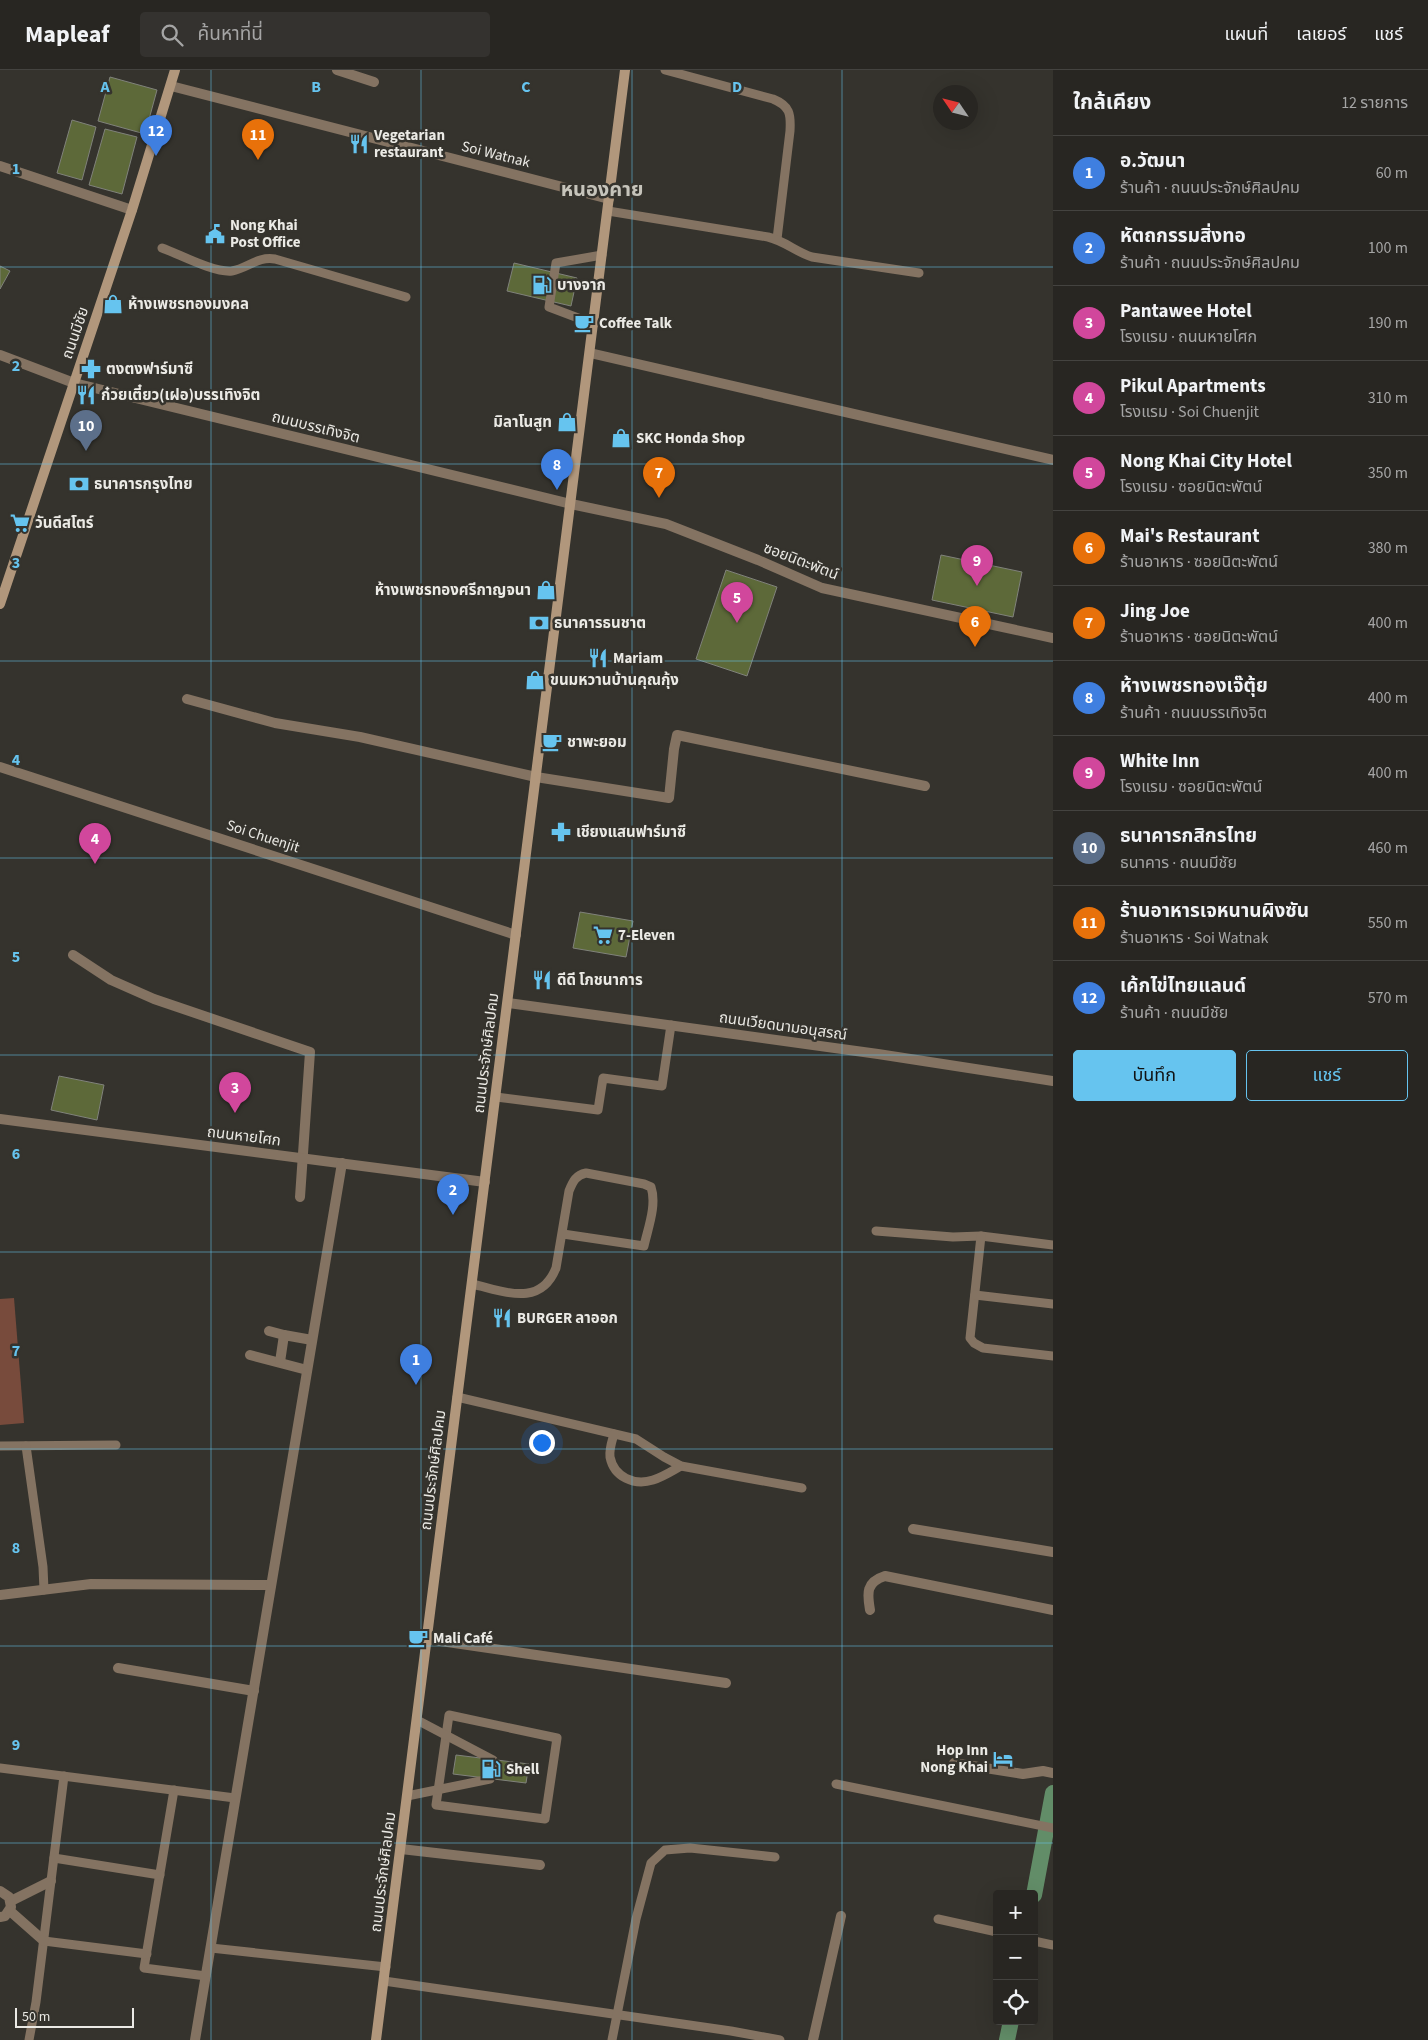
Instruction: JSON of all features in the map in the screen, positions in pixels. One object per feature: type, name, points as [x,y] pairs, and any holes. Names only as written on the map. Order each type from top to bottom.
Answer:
[{"type":"street","name":"ถนนมีชัย","points":[[0,604],[132,210],[175,70]]},
{"type":"street","points":[[337,70],[374,82]]},
{"type":"street","name":"ถนนประจักษ์ศิลปคม","points":[[376,2040],[625,70]]},
{"type":"street","name":"Soi Watnak","points":[[171,86],[609,199]]},
{"type":"street","points":[[0,166],[132,210]]},
{"type":"street","points":[[590,353],[1053,460]]},
{"type":"street","name":"ถนนบรรเทิงจิต","points":[[0,354],[74,383],[571,504]]},
{"type":"street","name":"ซอยนิตะพัตน์","points":[[571,504],[666,524],[758,560],[822,588],[1053,638]]},
{"type":"street","points":[[187,699],[275,723],[360,737],[536,777],[670,798],[677,735],[926,786]]},
{"type":"street","name":"Soi Chuenjit","points":[[0,767],[516,935]]},
{"type":"street","points":[[73,955],[111,980],[154,999],[310,1052],[300,1197]]},
{"type":"street","name":"ถนนเวียดนามอนุสรณ์","points":[[508,1002],[1053,1081]]},
{"type":"street","name":"ถนนหายโศก","points":[[0,1119],[485,1182]]},
{"type":"street","points":[[195,2040],[342,1163]]},
{"type":"street","points":[[269,1331],[312,1340]]},
{"type":"street","points":[[280,1362],[284,1335]]},
{"type":"street","points":[[250,1355],[307,1370]]},
{"type":"street","points":[[913,1529],[1053,1552]]},
{"type":"street","points":[[870,1610],[867,1598],[869,1589],[878,1578],[885,1576],[1053,1610]]},
{"type":"street","points":[[0,1595],[91,1584],[271,1585]]},
{"type":"street","points":[[427,1639],[726,1683]]},
{"type":"street","points":[[118,1668],[254,1691]]},
{"type":"street","points":[[954,1763],[1023,1774],[1048,1772]]},
{"type":"street","points":[[400,1849],[540,1865]]},
{"type":"street","points":[[0,1917],[5,1916],[10,1906],[51,1881]]},
{"type":"street","points":[[0,1891],[6,1893],[10,1906],[44,1941]]},
{"type":"street","points":[[814,2040],[841,1916]]},
{"type":"lane","points":[[664,70],[773,99],[787,107],[791,116],[790,131],[777,239]]},
{"type":"lane","points":[[608,211],[777,239],[802,254],[812,257],[919,273]]},
{"type":"lane","points":[[162,248],[213,268],[227,271],[242,268],[266,257],[276,258],[406,297]]},
{"type":"lane","points":[[594,324],[549,307],[556,263],[602,255]]},
{"type":"lane","points":[[496,1097],[598,1110],[604,1078],[662,1086],[671,1025]]},
{"type":"lane","points":[[472,1284],[521,1294],[536,1292],[545,1287],[552,1279],[556,1268],[569,1191],[573,1181],[579,1174],[586,1173],[651,1187],[653,1203],[644,1246],[563,1234]]},
{"type":"lane","points":[[876,1231],[953,1237],[981,1236],[1053,1244]]},
{"type":"lane","points":[[981,1236],[970,1338],[974,1343],[983,1348],[1053,1356]]},
{"type":"lane","points":[[975,1295],[1053,1304]]},
{"type":"lane","points":[[457,1397],[636,1439],[664,1458],[681,1466],[802,1488]]},
{"type":"lane","points":[[614,1434],[610,1455],[616,1470],[623,1478],[641,1482],[652,1481],[681,1466]]},
{"type":"lane","points":[[0,1446],[116,1445]]},
{"type":"lane","points":[[26,1446],[43,1567],[44,1590]]},
{"type":"lane","points":[[449,1715],[557,1738],[545,1818],[436,1805],[446,1734],[449,1715]]},
{"type":"lane","points":[[407,1796],[490,1779],[493,1760],[417,1720]]},
{"type":"lane","points":[[0,1768],[236,1798]]},
{"type":"lane","points":[[29,2040],[44,1941],[64,1776]]},
{"type":"lane","points":[[836,1784],[1053,1828]]},
{"type":"lane","points":[[174,1790],[144,1968],[206,1976]]},
{"type":"lane","points":[[612,2040],[636,1919],[651,1863],[665,1850],[690,1848],[775,1857]]},
{"type":"lane","points":[[54,1858],[160,1875]]},
{"type":"lane","points":[[938,1919],[993,1931]]},
{"type":"lane","points":[[44,1941],[147,1954]]},
{"type":"lane","points":[[1038,1942],[1053,1945]]},
{"type":"lane","points":[[211,1948],[386,1967]]},
{"type":"lane","points":[[384,1981],[616,2014],[730,2036],[780,2040]]},
{"type":"shaded area","points":[[14,1298],[24,1423],[0,1425],[0,1299]]},
{"type":"building","points":[[110,77],[157,90],[145,134],[98,121]]},
{"type":"building","points":[[72,120],[96,127],[82,180],[57,173]]},
{"type":"building","points":[[105,129],[137,137],[122,194],[89,185]]},
{"type":"building","name":"บางจาก","points":[[514,263],[577,278],[571,306],[507,291]]},
{"type":"building","points":[[0,266],[10,271],[0,289]]},
{"type":"building","points":[[941,555],[1022,572],[1013,617],[932,600]]},
{"type":"building","points":[[726,570],[777,587],[747,676],[696,659]]},
{"type":"building","name":"7-Eleven","points":[[580,912],[633,921],[626,957],[573,948]]},
{"type":"building","points":[[59,1076],[104,1085],[97,1120],[51,1110]]},
{"type":"building","name":"Shell","points":[[456,1755],[529,1764],[526,1783],[453,1774]]},
{"type":"waterway","points":[[1035,1890],[1053,1793]]},
{"type":"waterway","points":[[1007,2040],[1010,2025]]},
{"type":"place","name":"Vegetarian restaurant","points":[[359,144]]},
{"type":"place","name":"เค้กไข่ไทยแลนด์","points":[[156,156]]},
{"type":"place","name":"ร้านอาหารเจหนานผิงซัน","points":[[258,160]]},
{"type":"place","name":"Nong Khai Post Office","points":[[215,234]]},
{"type":"place","name":"บางจาก","points":[[542,285]]},
{"type":"place","name":"ห้างเพชรทองมงคล","points":[[113,304]]},
{"type":"place","name":"Coffee Talk","points":[[584,323]]},
{"type":"place","name":"ตงตงฟาร์มาซี","points":[[91,369]]},
{"type":"place","name":"ก๋วยเตี๋ยว(เฝอ)บรรเทิงจิต","points":[[86,395]]},
{"type":"place","name":"มิลาโนสูท","points":[[567,422]]},
{"type":"place","name":"SKC Honda Shop","points":[[621,438]]},
{"type":"place","name":"ธนาคารกสิกรไทย","points":[[86,451]]},
{"type":"place","name":"ธนาคารกรุงไทย","points":[[79,484]]},
{"type":"place","name":"ห้างเพชรทองเจ๊ตุ้ย","points":[[557,490]]},
{"type":"place","name":"Jing Joe","points":[[659,498]]},
{"type":"place","name":"วันดีสโตร์","points":[[20,523]]},
{"type":"place","name":"White Inn","points":[[977,586]]},
{"type":"place","name":"ห้างเพชรทองศรีกาญจนา","points":[[546,590]]},
{"type":"place","name":"ธนาคารธนชาต","points":[[539,623]]},
{"type":"place","name":"Nong Khai City Hotel","points":[[737,623]]},
{"type":"place","name":"Mai's Restaurant","points":[[975,647]]},
{"type":"place","name":"Mariam","points":[[598,658]]},
{"type":"place","name":"ขนมหวานบ้านคุณกุ้ง","points":[[535,680]]},
{"type":"place","name":"ชาพะยอม","points":[[552,742]]},
{"type":"place","name":"เชียงแสนฟาร์มาซี","points":[[561,832]]},
{"type":"place","name":"Pikul Apartments","points":[[95,864]]},
{"type":"place","name":"7-Eleven","points":[[603,935]]},
{"type":"place","name":"ดีดี โภชนาการ","points":[[542,980]]},
{"type":"place","name":"Pantawee Hotel","points":[[235,1113]]},
{"type":"place","name":"หัตถกรรมสิ่งทอ","points":[[453,1215]]},
{"type":"place","name":"BURGER ลาออก","points":[[502,1318]]},
{"type":"place","name":"อ.วัฒนา","points":[[416,1385]]},
{"type":"place","name":"Mali Café","points":[[418,1638]]},
{"type":"place","name":"Hop Inn Nong Khai","points":[[1003,1759]]},
{"type":"place","name":"Shell","points":[[491,1769]]},
{"type":"district","name":"หนองคาย","points":[[602,189]]}]
